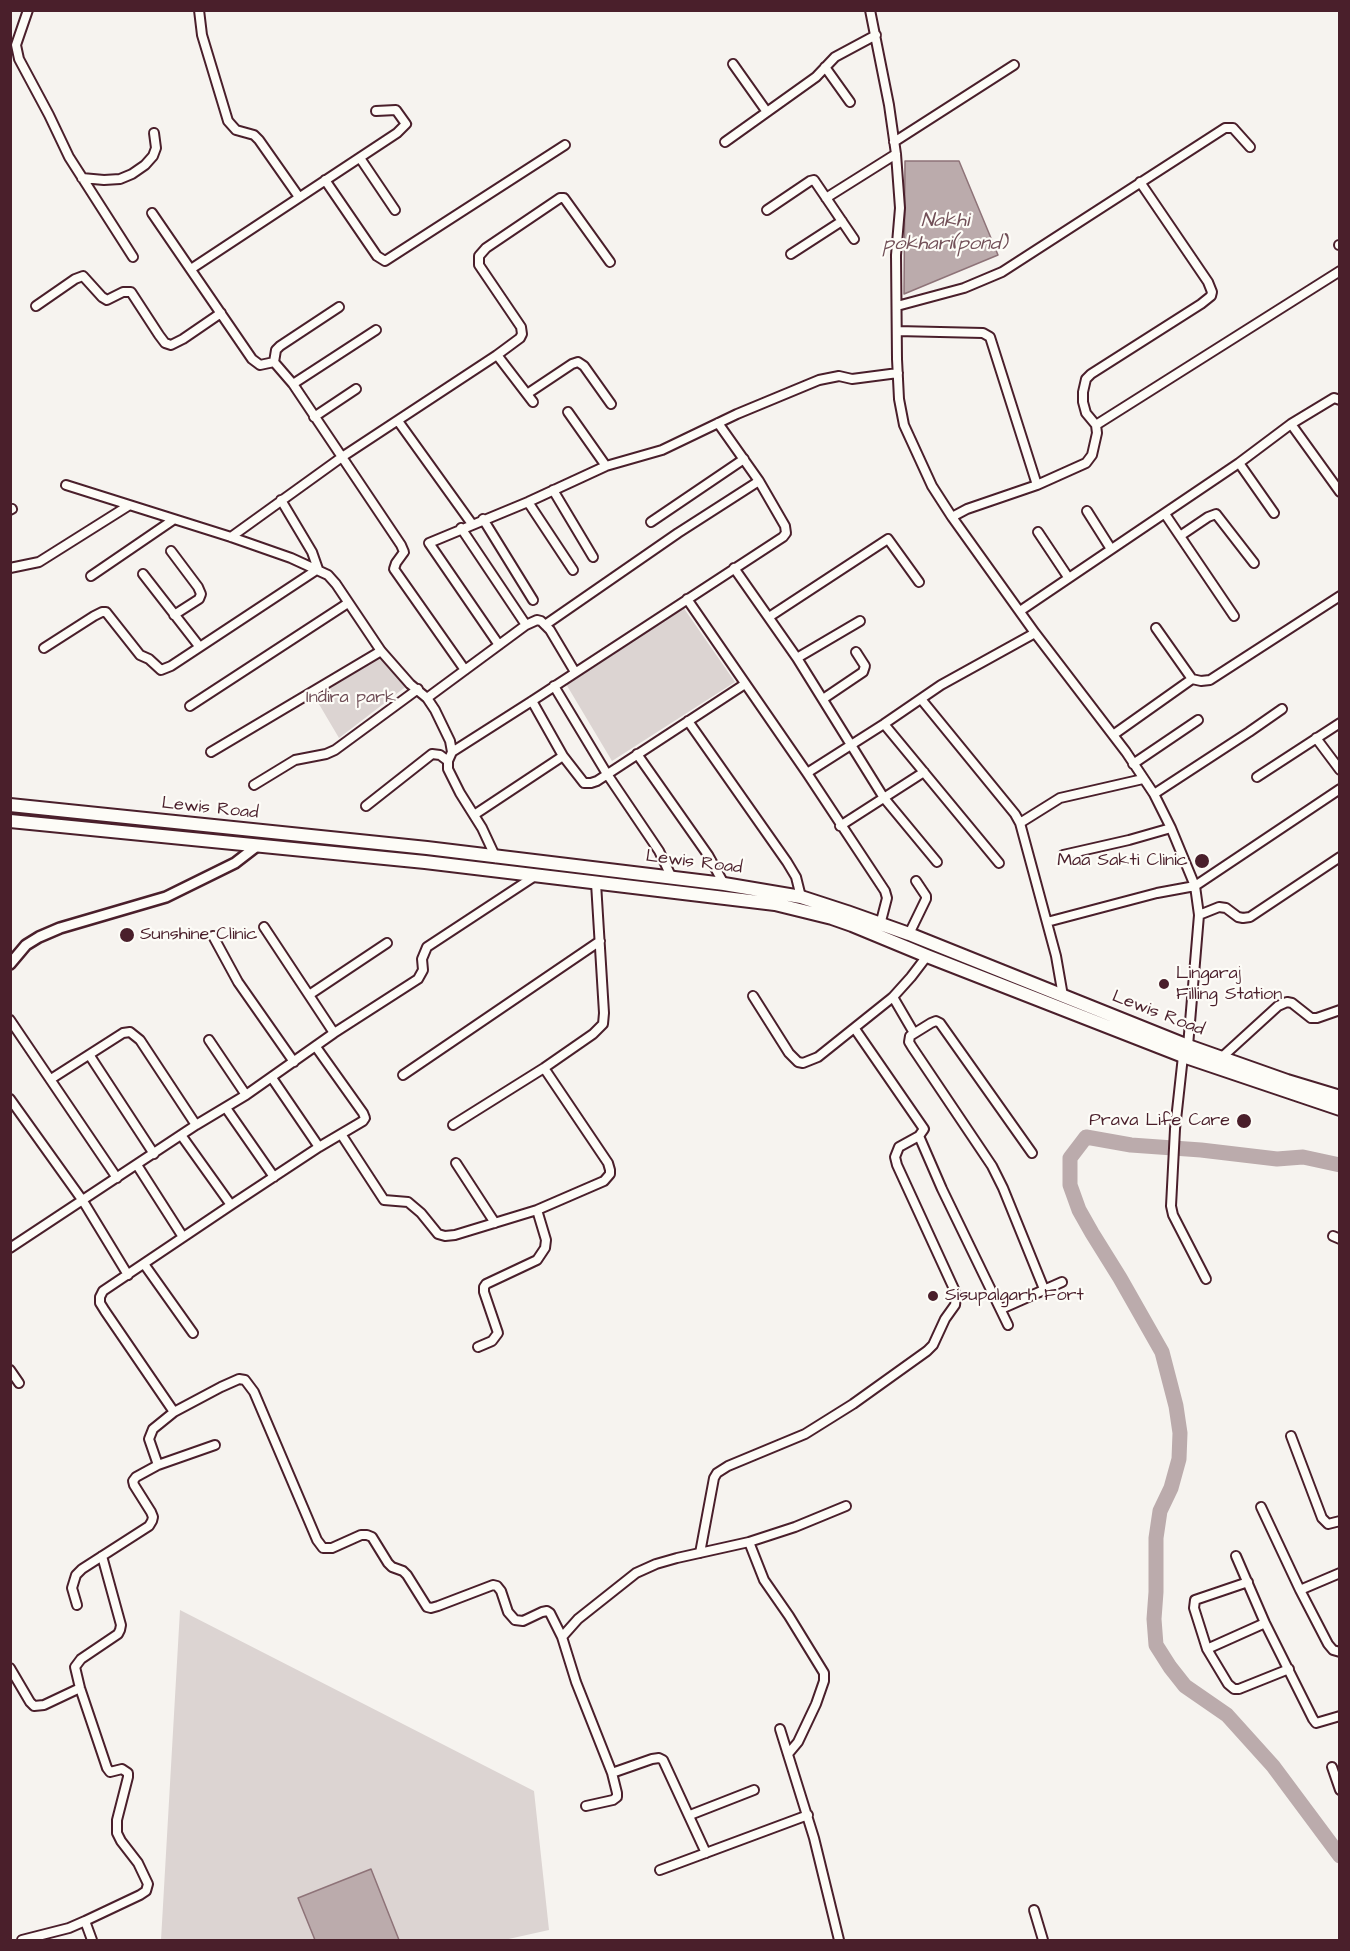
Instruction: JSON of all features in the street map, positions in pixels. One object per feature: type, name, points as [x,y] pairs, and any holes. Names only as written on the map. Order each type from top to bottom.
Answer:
[{"type":"main road","name":"Lewis Road","points":[[10,805],[427,848],[724,884],[801,897],[909,934],[1063,996],[1116,1024]]},
{"type":"main road","name":"Lewis Road","points":[[10,821],[425,862],[775,904],[832,918],[927,956],[1116,1024],[1340,1109]]},
{"type":"main road","points":[[200,826],[200,840]]},
{"type":"main road","points":[[425,862],[427,848]]},
{"type":"main road","name":"Lewis Road","points":[[1186,1051],[1221,1058],[1340,1097]]},
{"type":"street","points":[[28,10],[16,45],[19,60],[81,178],[133,257]]},
{"type":"street","points":[[199,10],[202,35],[228,121],[236,130],[254,135],[259,140],[299,197]]},
{"type":"street","points":[[870,10],[896,154],[900,208],[896,255],[898,374],[899,399],[904,425],[932,486],[952,517],[1154,794],[1195,886],[1199,915],[1186,1051],[1175,1129],[1171,1206],[1173,1215],[1206,1279]]},
{"type":"street","points":[[725,142],[816,77],[835,57],[876,34]]},
{"type":"street","points":[[734,64],[767,112]]},
{"type":"street","points":[[894,142],[1014,65]]},
{"type":"street","points":[[825,67],[850,102]]},
{"type":"street","points":[[191,269],[360,158],[397,133],[406,124],[396,110],[376,111]]},
{"type":"street","points":[[897,306],[964,288],[1002,273],[1225,128],[1233,128],[1250,147]]},
{"type":"street","points":[[81,178],[104,180],[132,174],[153,156],[156,148],[154,133]]},
{"type":"street","points":[[325,180],[377,256],[385,261],[565,145]]},
{"type":"street","points":[[826,198],[896,154]]},
{"type":"street","points":[[360,158],[395,210]]},
{"type":"street","points":[[767,210],[813,180],[854,239]]},
{"type":"street","points":[[952,517],[966,509],[1037,485],[1086,463],[1095,445],[1096,425],[1086,413],[1083,402],[1086,379],[1211,296],[1212,292],[1208,282],[1140,182]]},
{"type":"street","points":[[231,537],[342,457],[520,338],[522,331],[479,265],[479,256],[486,248],[560,198],[564,198],[610,262]]},
{"type":"street","points":[[152,213],[256,363],[265,365],[274,362]]},
{"type":"street","points":[[791,254],[842,221]]},
{"type":"street","points":[[1096,425],[1340,271]]},
{"type":"street","points":[[36,306],[83,276],[107,300],[123,292],[131,292],[165,343],[171,345],[221,313]]},
{"type":"street","points":[[339,307],[279,346],[274,362],[292,384],[403,548],[404,552],[394,566],[397,573],[465,670]]},
{"type":"street","points":[[292,384],[376,330]]},
{"type":"street","points":[[897,331],[983,333],[990,337],[1037,485]]},
{"type":"street","points":[[497,355],[533,402]]},
{"type":"street","points":[[527,394],[578,362],[584,366],[610,404]]},
{"type":"street","points":[[499,645],[429,543],[528,502],[606,466],[662,450],[718,423],[819,380],[839,376],[852,379],[898,374]]},
{"type":"street","points":[[314,417],[356,389]]},
{"type":"street","points":[[1020,611],[1239,463],[1291,424],[1334,398],[1340,400]]},
{"type":"street","points":[[568,412],[606,466]]},
{"type":"street","points":[[398,421],[472,524]]},
{"type":"street","points":[[496,858],[448,769],[448,761],[452,752],[786,533],[759,481],[718,423]]},
{"type":"street","points":[[1291,424],[1340,492]]},
{"type":"street","points":[[651,522],[744,459]]},
{"type":"street","points":[[1239,463],[1274,513]]},
{"type":"street","points":[[545,625],[678,533],[759,481]]},
{"type":"street","points":[[66,485],[231,537],[318,569],[328,575],[381,651],[410,684],[427,698],[446,730],[452,752]]},
{"type":"street","points":[[553,490],[593,556]]},
{"type":"street","points":[[281,500],[312,552],[318,569]]},
{"type":"street","points":[[528,502],[573,570]]},
{"type":"street","points":[[10,568],[39,562],[128,506]]},
{"type":"street","points":[[1087,511],[1111,549]]},
{"type":"street","points":[[1165,513],[1234,616]]},
{"type":"street","points":[[1180,536],[1216,514],[1254,563]]},
{"type":"street","points":[[483,519],[533,600]]},
{"type":"street","points":[[91,576],[173,520]]},
{"type":"street","points":[[461,528],[526,625]]},
{"type":"street","points":[[1038,532],[1068,577]]},
{"type":"street","points":[[769,617],[888,539],[919,582]]},
{"type":"street","points":[[171,551],[201,594],[199,599],[174,615]]},
{"type":"street","points":[[734,568],[797,658],[884,798],[937,862]]},
{"type":"street","points":[[44,648],[102,612],[106,612],[136,651],[161,669],[171,666],[318,569]]},
{"type":"street","points":[[143,574],[199,646]]},
{"type":"street","points":[[1156,628],[1192,679],[1210,680],[1340,596]]},
{"type":"street","points":[[687,599],[885,891],[887,898],[880,924]]},
{"type":"street","points":[[190,706],[348,603]]},
{"type":"street","points":[[427,698],[526,625],[537,620],[545,625],[575,672]]},
{"type":"street","points":[[797,658],[860,621]]},
{"type":"street","points":[[807,773],[959,675],[1035,633]]},
{"type":"street","points":[[211,752],[381,651]]},
{"type":"street","points":[[823,699],[863,672],[865,666],[856,652]]},
{"type":"street","points":[[1113,735],[1192,679]]},
{"type":"street","points":[[532,701],[563,756],[584,783],[591,783],[745,684]]},
{"type":"street","points":[[554,686],[659,851],[672,878]]},
{"type":"street","points":[[254,785],[295,760],[335,750],[418,689]]},
{"type":"street","points":[[921,699],[1020,823],[1056,956],[1063,996]]},
{"type":"street","points":[[1154,794],[1282,709]]},
{"type":"street","points":[[1133,764],[1198,720]]},
{"type":"street","points":[[688,721],[796,876],[801,897]]},
{"type":"street","points":[[1257,777],[1340,723]]},
{"type":"street","points":[[884,724],[999,863]]},
{"type":"street","points":[[1316,738],[1340,770]]},
{"type":"street","points":[[366,806],[426,757],[436,753],[448,761]]},
{"type":"street","points":[[637,754],[708,855],[724,884]]},
{"type":"street","points":[[474,815],[563,756]]},
{"type":"street","points":[[840,826],[924,772]]},
{"type":"street","points":[[1020,823],[1060,798],[1143,779]]},
{"type":"street","points":[[1047,922],[1157,893],[1195,886],[1340,789]]},
{"type":"street","points":[[1063,855],[1171,828]]},
{"type":"street","points":[[10,964],[26,945],[39,937],[60,928],[166,897],[235,863],[257,846]]},
{"type":"street","points":[[1199,915],[1219,907],[1231,910],[1238,917],[1250,916],[1340,857]]},
{"type":"street","points":[[10,1248],[196,1125],[272,1078],[334,1033],[418,979],[423,970],[422,959],[427,948],[536,875]]},
{"type":"street","points":[[909,934],[926,899],[916,881]]},
{"type":"street","points":[[453,1125],[544,1068],[593,1034],[603,1024],[596,883]]},
{"type":"street","points":[[264,927],[334,1033]]},
{"type":"street","points":[[213,936],[238,982],[294,1062]]},
{"type":"street","points":[[403,1075],[600,941]]},
{"type":"street","points":[[309,995],[387,943]]},
{"type":"street","points":[[753,996],[789,1053],[803,1064],[818,1057],[893,997],[927,956]]},
{"type":"street","points":[[893,997],[914,1033]]},
{"type":"street","points":[[1221,1058],[1278,1005],[1292,1003],[1311,1018],[1340,1010]]},
{"type":"street","points":[[10,1020],[117,1178]]},
{"type":"street","points":[[1032,1153],[940,1023],[931,1023],[914,1033],[909,1039],[912,1047],[992,1166],[1044,1289]]},
{"type":"street","points":[[700,1552],[714,1478],[717,1473],[749,1457],[806,1434],[870,1392],[933,1345],[945,1319],[955,1305],[954,1289],[895,1157],[899,1147],[919,1136],[924,1129],[855,1029]]},
{"type":"street","points":[[51,1079],[123,1033],[130,1032],[135,1034],[196,1125]]},
{"type":"street","points":[[209,1040],[246,1095]]},
{"type":"street","points":[[174,1412],[100,1303],[100,1297],[103,1291],[183,1237],[363,1121],[365,1118],[316,1047]]},
{"type":"street","points":[[90,1056],[154,1154]]},
{"type":"street","points":[[341,1134],[384,1200],[408,1202],[438,1234],[455,1235],[537,1210],[604,1181],[610,1174],[608,1163],[544,1068]]},
{"type":"street","points":[[272,1078],[319,1148]]},
{"type":"street","points":[[10,1099],[83,1201],[128,1275]]},
{"type":"street","points":[[226,1108],[274,1177]]},
{"type":"street","points":[[181,1135],[231,1205]]},
{"type":"street","points":[[919,1136],[1008,1325]]},
{"type":"street","points":[[456,1163],[495,1223]]},
{"type":"street","points":[[136,1165],[183,1237]]},
{"type":"street","points":[[478,1347],[492,1341],[498,1333],[484,1292],[486,1284],[537,1260],[545,1248],[546,1240],[537,1210]]},
{"type":"street","points":[[144,1264],[193,1333]]},
{"type":"street","points":[[1000,1308],[1062,1282]]},
{"type":"street","points":[[10,1370],[19,1383]]},
{"type":"street","points":[[158,1464],[151,1447],[150,1434],[153,1429],[174,1412],[221,1387],[239,1379],[245,1380],[254,1392],[317,1540],[323,1548],[332,1548],[361,1535],[367,1535],[376,1541],[388,1563],[407,1575],[427,1607],[438,1606],[493,1585],[501,1591],[512,1618],[515,1620],[523,1621],[547,1611],[553,1617],[561,1637],[612,1773],[617,1797],[586,1806]]},
{"type":"street","points":[[1291,1436],[1322,1518],[1328,1524],[1340,1521]]},
{"type":"street","points":[[77,1605],[72,1588],[76,1575],[149,1526],[152,1521],[151,1512],[133,1481],[158,1464],[214,1445]]},
{"type":"street","points":[[561,1637],[578,1619],[636,1573],[656,1564],[749,1542],[795,1527],[846,1506]]},
{"type":"street","points":[[1261,1507],[1328,1644],[1333,1650],[1340,1652]]},
{"type":"street","points":[[749,1542],[764,1580],[824,1673],[824,1681],[816,1704],[798,1742],[788,1754]]},
{"type":"street","points":[[22,1941],[69,1928],[85,1921],[140,1895],[146,1891],[148,1884],[138,1863],[117,1833],[117,1820],[128,1773],[122,1770],[110,1772],[107,1768],[75,1667],[77,1662],[118,1634],[120,1630],[121,1625],[102,1556]]},
{"type":"street","points":[[1236,1556],[1265,1623],[1316,1723],[1340,1716]]},
{"type":"street","points":[[1300,1590],[1340,1573]]},
{"type":"street","points":[[1248,1582],[1195,1600],[1194,1608],[1207,1649],[1228,1684],[1234,1689],[1289,1669]]},
{"type":"street","points":[[1207,1649],[1265,1623]]},
{"type":"street","points":[[10,1668],[34,1706],[44,1705],[80,1688]]},
{"type":"street","points":[[780,1729],[808,1815],[839,1941]]},
{"type":"street","points":[[612,1773],[652,1759],[659,1758],[663,1761],[706,1853]]},
{"type":"street","points":[[1332,1767],[1340,1790]]},
{"type":"street","points":[[690,1815],[754,1790]]},
{"type":"street","points":[[660,1870],[808,1815]]},
{"type":"street","points":[[1034,1910],[1043,1941]]},
{"type":"street","points":[[85,1921],[92,1941]]},
{"type":"green space","points":[[683,607],[735,682],[612,761],[566,684]]},
{"type":"green space","name":"Indira park","points":[[378,653],[408,685],[339,738],[313,694]]},
{"type":"green space","points":[[180,1610],[534,1791],[549,1930],[504,1940],[161,1940]]},
{"type":"water","name":"Nakhi pokhari(pond)","points":[[905,161],[959,161],[998,255],[904,294]]},
{"type":"water","points":[[371,1869],[399,1940],[315,1940],[298,1898]]},
{"type":"waterway","points":[[1340,1165],[1303,1157],[1277,1159],[1131,1145],[1086,1137],[1070,1158],[1070,1185],[1079,1210],[1162,1352],[1176,1406],[1180,1433],[1179,1459],[1171,1488],[1160,1511],[1156,1538],[1154,1619],[1156,1645],[1185,1686],[1227,1715],[1273,1766],[1340,1856]]},
{"type":"place","name":"Maa Sakti Clinic","points":[[1202,861]]},
{"type":"place","name":"Sunshine Clinic","points":[[127,935]]},
{"type":"place","name":"Lingaraj Filling Station","points":[[1164,984]]},
{"type":"place","name":"Prava Life Care","points":[[1244,1121]]},
{"type":"place","name":"Sisupalgarh Fort","points":[[933,1296]]}]
